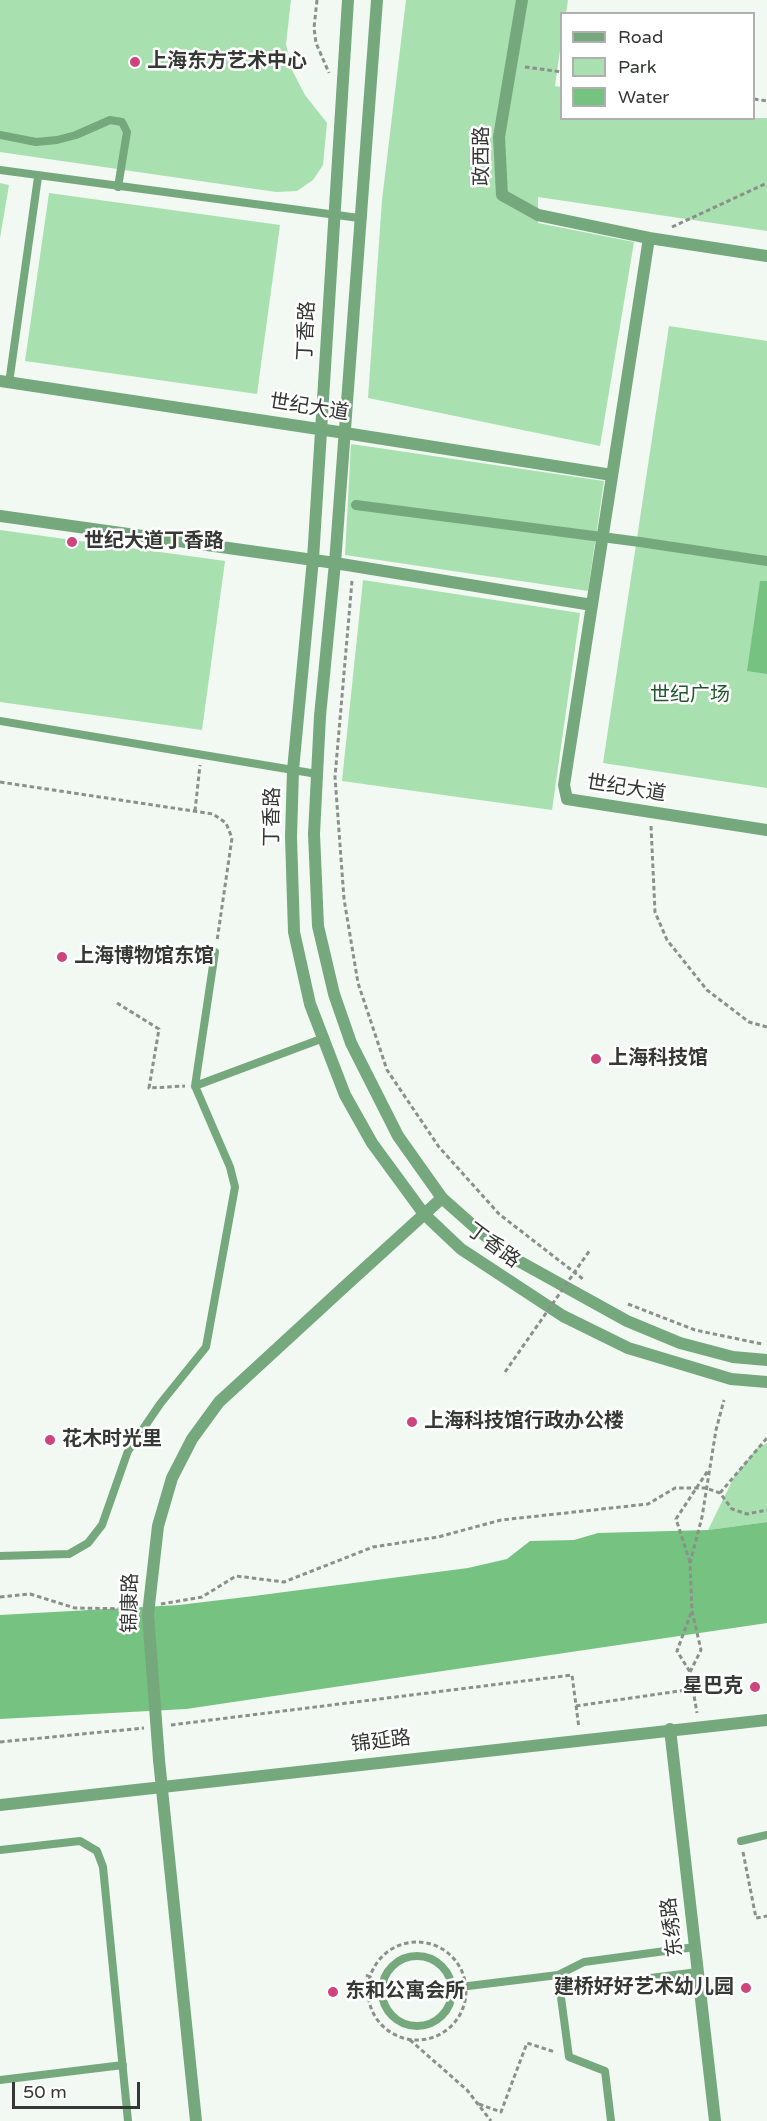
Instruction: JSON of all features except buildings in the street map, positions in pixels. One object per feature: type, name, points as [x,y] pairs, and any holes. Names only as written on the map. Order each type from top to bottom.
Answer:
[{"type":"street","name":"丁香路","points":[[348,0],[313,559],[293,770],[291,837],[294,932],[310,1004],[321,1039],[345,1095],[372,1143],[423,1214],[461,1249],[563,1316],[628,1348],[731,1379],[767,1382]]},
{"type":"street","name":"丁香路","points":[[376,0],[345,433],[317,774],[314,883],[318,926],[334,994],[351,1043],[398,1136],[442,1198],[515,1259],[627,1321],[680,1343],[733,1357],[767,1360]]},
{"type":"street","name":"政西路","points":[[522,0],[499,137],[502,195],[538,215],[649,238]]},
{"type":"street","points":[[649,238],[767,256]]},
{"type":"street","name":"世纪大道","points":[[649,238],[564,785],[567,799],[767,830]]},
{"type":"street","name":"世纪大道","points":[[4,382],[321,428],[612,475]]},
{"type":"street","points":[[356,505],[767,561]]},
{"type":"street","points":[[0,516],[313,559],[592,605]]},
{"type":"street","name":"锦康路","points":[[196,2121],[161,1788],[148,1614],[150,1572],[158,1526],[172,1478],[192,1439],[219,1402],[442,1198]]},
{"type":"street","name":"锦延路","points":[[0,1805],[670,1728],[767,1720]]},
{"type":"street","name":"东绣路","points":[[670,1728],[715,2121]]},
{"type":"lane","points":[[0,135],[36,142],[57,140],[76,135],[110,120],[122,122],[126,132],[118,188]]},
{"type":"lane","points":[[0,170],[333,217],[359,218]]},
{"type":"lane","points":[[4,382],[38,177]]},
{"type":"lane","points":[[0,721],[317,774]]},
{"type":"lane","points":[[0,1556],[69,1554],[88,1544],[102,1525],[128,1451],[160,1404],[206,1347],[235,1187],[230,1167],[195,1086],[215,952]]},
{"type":"lane","points":[[195,1086],[321,1039]]},
{"type":"lane","points":[[741,1841],[767,1835]]},
{"type":"lane","points":[[0,1850],[80,1841],[97,1851],[103,1867],[128,2121]]},
{"type":"lane","points":[[452,1988],[558,1975],[584,1962],[695,1947]]},
{"type":"lane","points":[[420,1956],[441,1964],[448,1973],[452,1988],[449,2006],[443,2016],[423,2026],[411,2026],[390,2014],[384,2004],[382,1992],[383,1981],[398,1962],[420,1956]]},
{"type":"lane","points":[[558,1975],[587,1986],[698,1972]]},
{"type":"lane","points":[[558,1975],[569,2057],[605,2071],[611,2121]]},
{"type":"lane","points":[[0,2080],[123,2066]]},
{"type":"path","points":[[317,0],[314,28],[316,43],[341,98]]},
{"type":"path","points":[[511,65],[560,72]]},
{"type":"path","points":[[649,238],[767,183]]},
{"type":"path","points":[[354,566],[334,777],[344,899],[358,983],[387,1070],[439,1147],[499,1214],[591,1285]]},
{"type":"path","points":[[195,811],[202,755]]},
{"type":"path","points":[[0,782],[213,814],[226,823],[232,838],[215,952]]},
{"type":"path","points":[[651,812],[655,912],[667,940],[707,990],[749,1022],[767,1027]]},
{"type":"path","points":[[117,1003],[159,1029],[149,1089],[195,1086]]},
{"type":"path","points":[[505,1372],[590,1250]]},
{"type":"path","points":[[624,1302],[695,1330],[767,1344]]},
{"type":"path","points":[[690,1563],[702,1517],[724,1400]]},
{"type":"path","points":[[720,1493],[767,1438]]},
{"type":"path","points":[[690,1672],[701,1650],[692,1611],[690,1563],[676,1519],[710,1468]]},
{"type":"path","points":[[159,1605],[202,1597],[236,1576],[284,1582],[373,1547],[438,1537],[501,1520],[648,1504],[675,1488],[706,1488],[720,1493],[732,1509],[747,1514],[767,1510]]},
{"type":"path","points":[[0,1597],[30,1594],[75,1608],[138,1609]]},
{"type":"path","points":[[692,1611],[676,1651],[690,1672],[696,1702]]},
{"type":"path","points":[[170,1725],[572,1675],[581,1739]]},
{"type":"path","points":[[576,1706],[693,1689]]},
{"type":"path","points":[[0,1742],[147,1728]]},
{"type":"path","points":[[741,1841],[756,1918],[767,1916]]},
{"type":"path","points":[[420,1942],[436,1946],[449,1954],[460,1966],[465,1980],[466,1996],[463,2011],[454,2024],[442,2034],[427,2040],[410,2040],[394,2035],[381,2025],[372,2011],[368,1994],[370,1977],[383,1957],[405,1944],[420,1942]]},
{"type":"path","points":[[366,1975],[370,1977]]},
{"type":"path","points":[[410,2040],[443,2066],[479,2104],[491,2121]]},
{"type":"path","points":[[479,2104],[501,2112],[526,2043],[569,2057]]},
{"type":"green space","points":[[0,0],[291,0],[286,44],[292,70],[305,95],[327,123],[323,165],[313,180],[297,191],[276,192],[0,152]]},
{"type":"green space","points":[[406,0],[568,0],[566,12],[560,12],[560,50],[555,86],[560,87],[560,120],[755,120],[755,118],[767,118],[767,231],[538,197],[538,223],[634,242],[600,446],[368,398],[382,200]]},
{"type":"green space","points":[[0,183],[9,185],[0,238]]},
{"type":"green space","points":[[49,193],[280,225],[257,394],[25,361]]},
{"type":"green space","name":"世纪广场","points":[[669,326],[767,341],[767,788],[603,763]]},
{"type":"green space","points":[[351,444],[604,481],[588,591],[345,555]]},
{"type":"green space","points":[[0,530],[225,561],[202,730],[0,702]]},
{"type":"green space","points":[[363,580],[580,613],[552,810],[342,781]]},
{"type":"green space","points":[[767,1443],[767,1522],[708,1530],[734,1477],[757,1448]]},
{"type":"water","points":[[760,581],[767,581],[767,674],[747,671]]},
{"type":"water","points":[[767,1522],[767,1623],[186,1709],[0,1719],[0,1615],[179,1605],[254,1596],[468,1568],[507,1559],[530,1541],[574,1540],[598,1533],[708,1530]]},
{"type":"place","name":"上海东方艺术中心","points":[[135,62]]},
{"type":"place","name":"世纪大道丁香路","points":[[72,542]]},
{"type":"place","name":"上海博物馆东馆","points":[[62,957]]},
{"type":"place","name":"上海科技馆","points":[[596,1059]]},
{"type":"place","name":"上海科技馆行政办公楼","points":[[412,1422]]},
{"type":"place","name":"花木时光里","points":[[50,1440]]},
{"type":"place","name":"星巴克","points":[[755,1687]]},
{"type":"place","name":"建桥好好艺术幼儿园","points":[[746,1988]]},
{"type":"place","name":"东和公寓会所","points":[[333,1992]]}]
